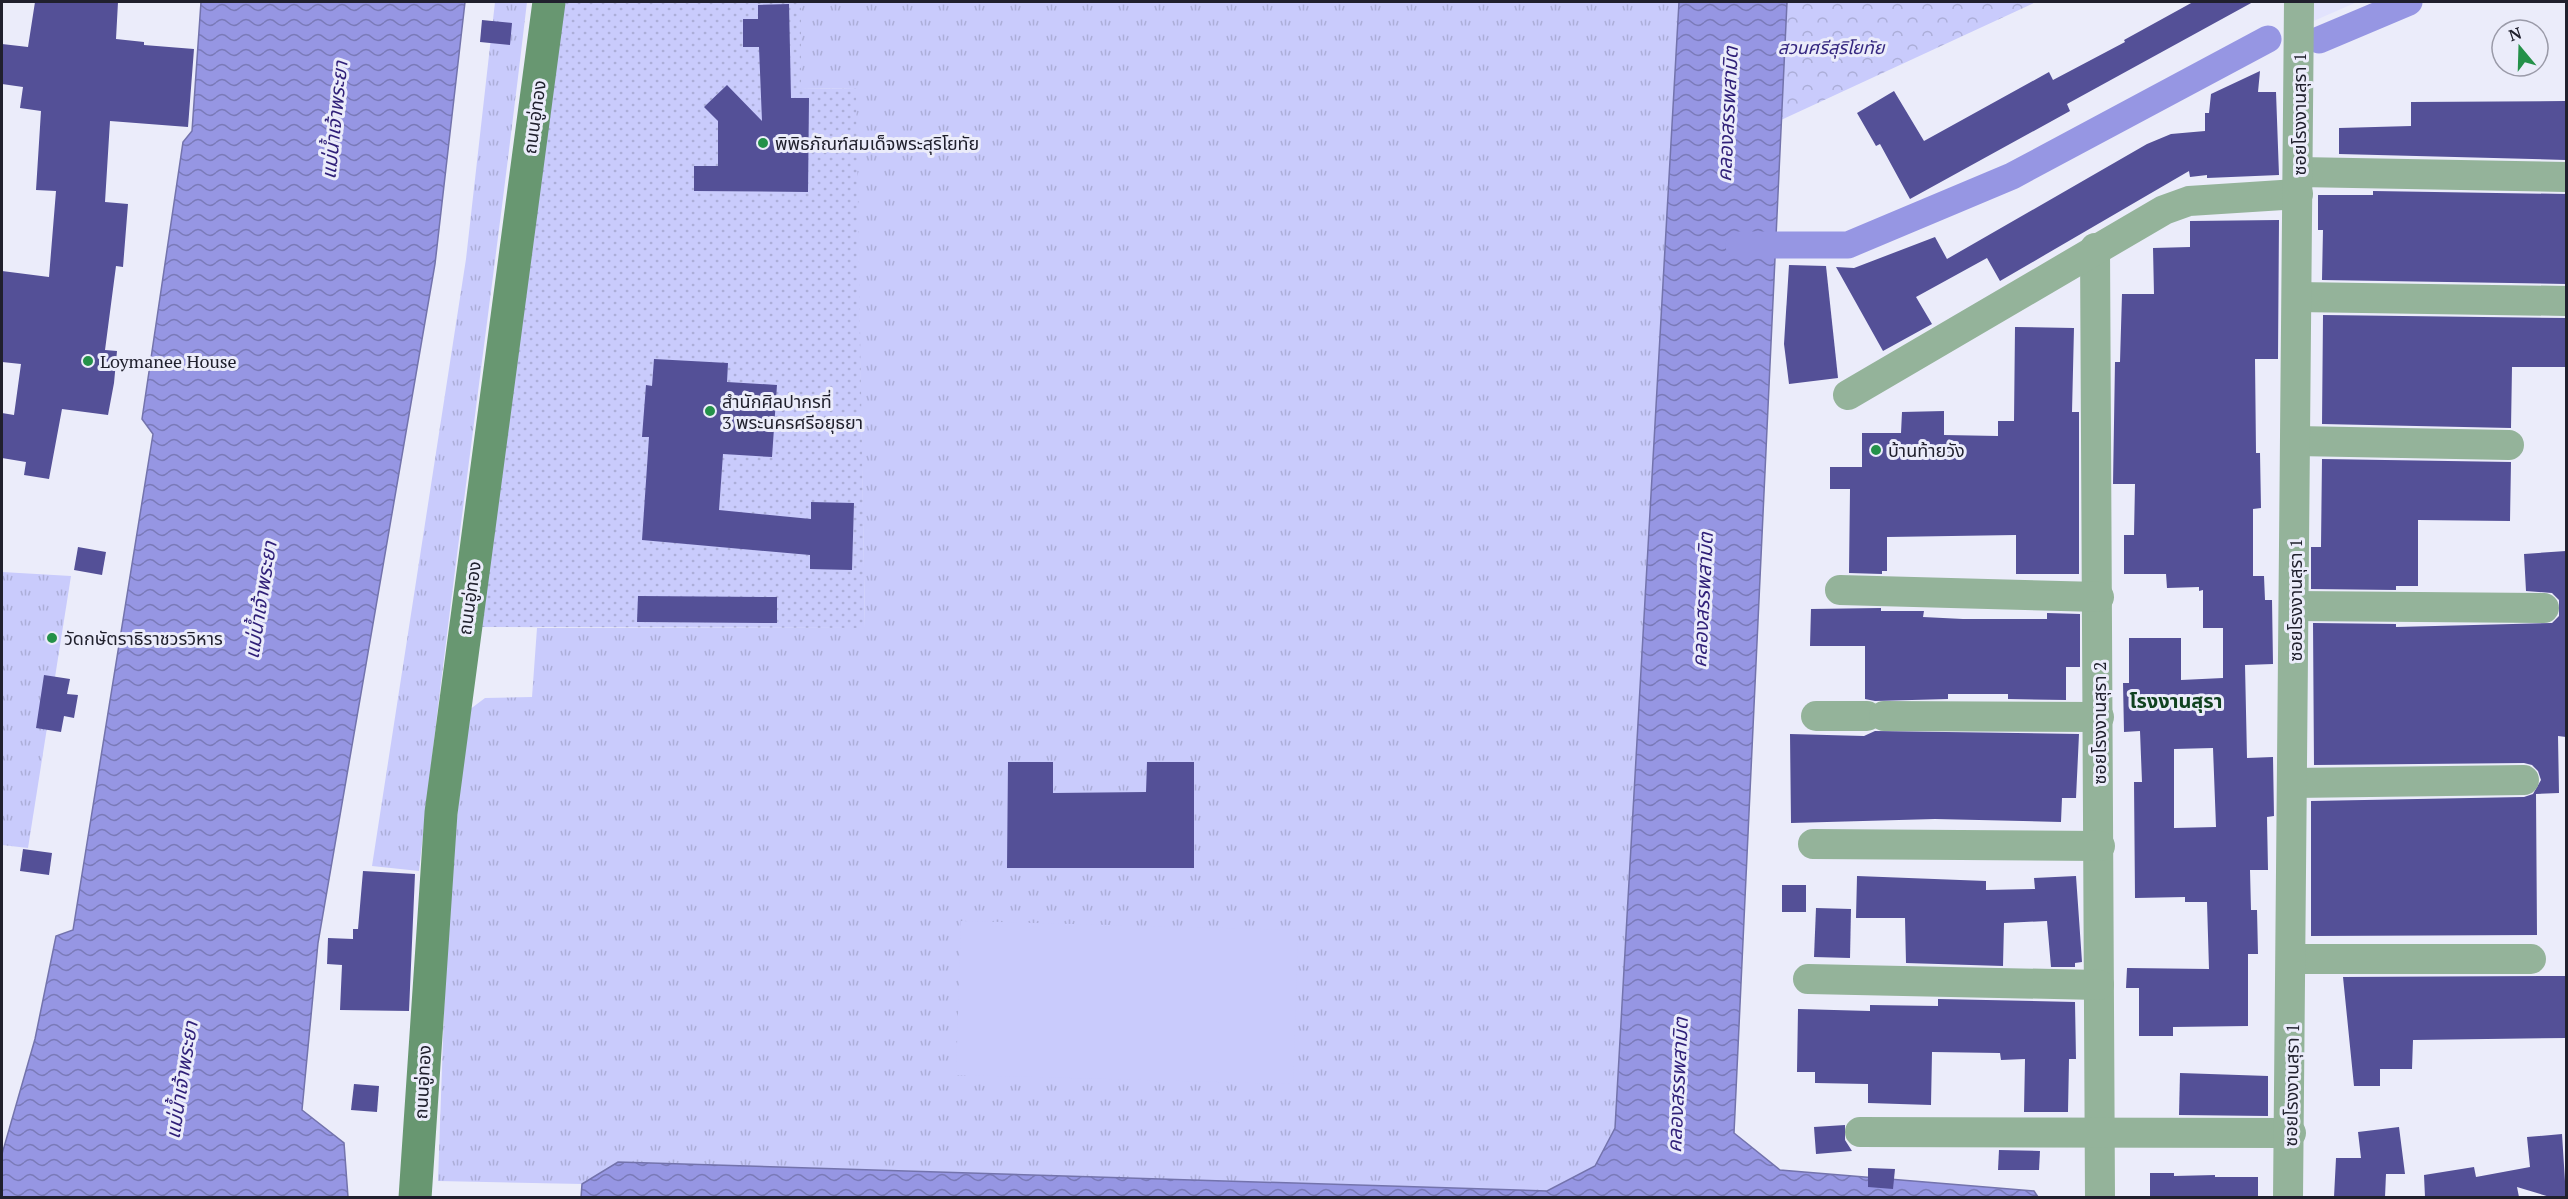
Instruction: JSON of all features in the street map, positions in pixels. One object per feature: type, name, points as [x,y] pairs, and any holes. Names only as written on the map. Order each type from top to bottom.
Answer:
[{"type":"main road","name":"ถนนอู่ทอง","points":[[415,1197],[441,813],[549,2]]},
{"type":"street","name":"ซอยโรงงานสุรา 1","points":[[2288,1197],[2292,959],[2299,2]]},
{"type":"street","points":[[1848,395],[2095,248],[2164,210],[2189,201],[2299,183],[2566,177]]},
{"type":"street","name":"ซอยโรงงานสุรา 2","points":[[2095,248],[2099,597],[2100,1197]]},
{"type":"street","points":[[2298,297],[2566,301]]},
{"type":"street","points":[[2296,441],[2509,445]]},
{"type":"street","points":[[1840,590],[2099,597]]},
{"type":"street","points":[[2295,606],[2544,608]]},
{"type":"street","points":[[1816,716],[2099,717]]},
{"type":"street","points":[[2293,783],[2524,780]]},
{"type":"street","points":[[1813,844],[2100,846]]},
{"type":"street","points":[[2292,959],[2531,959]]},
{"type":"street","points":[[1808,979],[2099,985]]},
{"type":"street","points":[[1860,1132],[2290,1133]]},
{"type":"shaded area","points":[[2308,2],[2357,2],[2309,23]]},
{"type":"green space","points":[[495,2],[527,2],[419,871],[372,866],[466,259]]},
{"type":"green space","points":[[561,2],[801,2],[801,89],[856,88],[865,628],[481,627]]},
{"type":"green space","points":[[801,2],[1679,2],[1615,1128],[1595,1166],[1547,1191],[618,1162],[582,1184],[438,1181],[448,897],[469,710],[485,698],[532,697],[537,628],[865,628],[855,88],[801,89]]},
{"type":"green space","name":"สวนศรีสุริโยทัย","points":[[1787,2],[2036,2],[1781,120]]},
{"type":"green space","points":[[2,572],[71,576],[28,848],[2,845]]},
{"type":"green space","points":[[961,921],[1298,930],[1293,1084],[956,1075]]},
{"type":"water","name":"แม่น้ำเจ้าพระยา","points":[[201,2],[465,2],[435,264],[318,943],[302,1110],[344,1143],[348,1197],[2,1197],[2,1154],[35,1039],[56,936],[73,930],[153,434],[142,419],[183,142],[192,131]]},
{"type":"water","name":"คลองสรรพสามิต","points":[[1679,2],[1787,2],[1734,1133],[1780,1170],[2034,1191],[2038,1197],[581,1198],[582,1184],[618,1162],[1547,1191],[1595,1166],[1615,1128]]},
{"type":"building","points":[[35,2],[118,2],[116,39],[144,42],[144,45],[194,49],[188,127],[110,121],[105,202],[128,204],[123,267],[116,266],[105,350],[117,351],[114,383],[108,415],[62,409],[49,479],[24,475],[26,462],[2,458],[2,413],[14,415],[21,364],[2,362],[2,271],[49,277],[56,191],[36,190],[41,111],[20,108],[23,87],[2,84],[2,44],[28,47]]},
{"type":"building","points":[[2193,2],[2253,2],[2067,104],[2070,111],[1910,199],[1880,144],[1876,146],[1857,113],[1894,91],[1924,141],[2049,72],[2053,80],[2125,42],[2124,40]]},
{"type":"building","name":"พิพิธภัณฑ์สมเด็จพระสุริโยทัย","points":[[789,4],[791,98],[809,98],[808,192],[694,191],[694,166],[718,166],[718,121],[704,107],[727,85],[762,121],[759,47],[743,47],[743,19],[758,19],[758,5]]},
{"type":"building","points":[[482,20],[512,23],[510,45],[480,42]]},
{"type":"building","points":[[2260,71],[2258,92],[2276,92],[2279,175],[2207,178],[2207,175],[2190,177],[2189,171],[2000,281],[1987,258],[1916,297],[1932,324],[1883,351],[1836,267],[1854,268],[1935,237],[1947,259],[2147,144],[2171,134],[2205,131],[2205,113],[2209,113],[2211,94]]},
{"type":"building","points":[[2566,101],[2566,160],[2339,154],[2339,128],[2411,126],[2411,102]]},
{"type":"building","points":[[2373,191],[2566,194],[2566,284],[2322,280],[2323,230],[2318,230],[2318,195],[2373,195]]},
{"type":"building","points":[[2279,220],[2278,359],[2255,359],[2256,453],[2260,453],[2261,508],[2253,509],[2253,576],[2264,576],[2265,600],[2272,600],[2273,664],[2245,665],[2247,758],[2273,757],[2274,816],[2267,817],[2268,870],[2250,870],[2251,910],[2257,910],[2258,954],[2248,954],[2248,1026],[2173,1027],[2173,1036],[2139,1036],[2139,988],[2126,988],[2127,968],[2209,969],[2207,902],[2185,902],[2185,897],[2135,898],[2134,782],[2142,782],[2140,731],[2124,732],[2123,683],[2129,683],[2129,638],[2181,638],[2181,680],[2223,678],[2223,628],[2203,628],[2203,590],[2199,591],[2199,587],[2167,588],[2166,574],[2124,574],[2124,535],[2134,535],[2135,484],[2113,484],[2115,362],[2120,362],[2122,294],[2154,294],[2153,248],[2190,247],[2190,221]],"holes":[[[2213,748],[2216,827],[2174,828],[2174,749]]]},
{"type":"building","points":[[1789,265],[1826,266],[1838,378],[1789,384],[1784,344]]},
{"type":"building","points":[[2323,315],[2566,318],[2566,367],[2512,367],[2511,428],[2322,424]]},
{"type":"building","points":[[2015,327],[2074,328],[2072,412],[2079,412],[2079,574],[2016,574],[2016,535],[1887,537],[1887,571],[1882,571],[1882,574],[1849,573],[1850,489],[1830,489],[1830,467],[1862,467],[1862,433],[1901,433],[1902,412],[1944,411],[1944,435],[1998,436],[1998,421],[2014,421]]},
{"type":"building","points":[[654,359],[728,363],[727,382],[777,385],[772,457],[723,454],[719,510],[811,519],[811,502],[854,503],[852,570],[810,569],[810,555],[642,540],[649,437],[642,437],[646,385],[652,386]]},
{"type":"building","points":[[2322,459],[2511,462],[2510,521],[2418,520],[2418,586],[2396,586],[2396,590],[2311,589],[2311,547],[2321,547]]},
{"type":"building","points":[[78,547],[106,552],[102,575],[74,570]]},
{"type":"building","points":[[2566,551],[2566,737],[2558,736],[2559,793],[2536,794],[2537,935],[2311,936],[2311,801],[2524,797],[2533,794],[2541,780],[2538,771],[2532,765],[2524,763],[2314,765],[2313,623],[2396,624],[2396,627],[2552,623],[2559,616],[2559,600],[2552,593],[2526,591],[2524,554]]},
{"type":"building","points":[[638,596],[777,597],[777,623],[637,622]]},
{"type":"building","points":[[1881,608],[1881,611],[1924,611],[1923,617],[1963,619],[2047,619],[2047,613],[2080,614],[2080,667],[2066,667],[2066,700],[2008,699],[2008,694],[1948,694],[1948,699],[1875,701],[1865,699],[1865,646],[1810,646],[1811,609]]},
{"type":"building","points":[[44,675],[70,679],[67,694],[78,695],[74,718],[64,716],[61,732],[36,728]]},
{"type":"building","points":[[1875,731],[2079,734],[2076,798],[2062,798],[2061,822],[1935,819],[1791,823],[1790,734],[1864,736]]},
{"type":"building","points":[[1008,762],[1053,762],[1053,793],[1146,792],[1147,762],[1194,762],[1194,868],[1007,868]]},
{"type":"building","points":[[23,849],[52,853],[49,875],[20,871]]},
{"type":"building","points":[[363,871],[415,874],[409,1011],[340,1010],[342,965],[327,964],[328,938],[353,939],[353,929],[358,929]]},
{"type":"building","points":[[1857,876],[1986,881],[1986,890],[2035,889],[2034,878],[2076,876],[2082,962],[2075,963],[2075,967],[2051,967],[2047,921],[2004,923],[2003,966],[1906,963],[1905,918],[1856,918]]},
{"type":"building","points":[[1782,885],[1806,885],[1806,912],[1782,912]]},
{"type":"building","points":[[1816,908],[1851,909],[1850,958],[1814,957]]},
{"type":"building","points":[[2566,976],[2566,1038],[2413,1040],[2412,1069],[2380,1069],[2380,1086],[2354,1086],[2343,977]]},
{"type":"building","points":[[1938,999],[2075,1002],[2076,1059],[2069,1059],[2068,1112],[2024,1112],[2025,1059],[2001,1060],[2000,1053],[1932,1052],[1931,1105],[1868,1103],[1868,1084],[1815,1083],[1815,1072],[1797,1072],[1798,1009],[1870,1011],[1870,1005],[1938,1006]]},
{"type":"building","points":[[2180,1073],[2268,1076],[2268,1116],[2179,1115]]},
{"type":"building","points":[[354,1084],[379,1086],[377,1112],[351,1110]]},
{"type":"building","points":[[1845,1125],[1845,1140],[1852,1151],[1816,1154],[1814,1127]]},
{"type":"building","points":[[2399,1127],[2405,1174],[2386,1174],[2385,1197],[2334,1197],[2336,1158],[2361,1158],[2358,1132]]},
{"type":"building","points":[[2562,1134],[2566,1197],[2550,1197],[2517,1187],[2519,1197],[2425,1197],[2424,1175],[2474,1167],[2476,1177],[2530,1167],[2527,1137]]},
{"type":"building","points":[[1999,1150],[2040,1151],[2039,1170],[1998,1170]]},
{"type":"building","points":[[1868,1168],[1895,1169],[1893,1189],[1868,1187]]},
{"type":"building","points":[[2150,1173],[2174,1173],[2174,1176],[2258,1177],[2258,1197],[2150,1197]]},
{"type":"waterway","points":[[2319,40],[2409,2]]},
{"type":"waterway","points":[[1739,245],[1848,245],[2012,176],[2268,39]]},
{"type":"place","name":"พิพิธภัณฑ์สมเด็จพระสุริโยทัย","points":[[763,143]]},
{"type":"place","name":"Loymanee House","points":[[88,361]]},
{"type":"place","name":"สำนักศิลปากรที่ 3 พระนครศรีอยุธยา","points":[[710,411]]},
{"type":"place","name":"บ้านท้ายวัง","points":[[1876,450]]},
{"type":"place","name":"วัดกษัตราธิราชวรวิหาร","points":[[52,638]]},
{"type":"district","name":"โรงงานสุรา","points":[[2176,700]]}]
